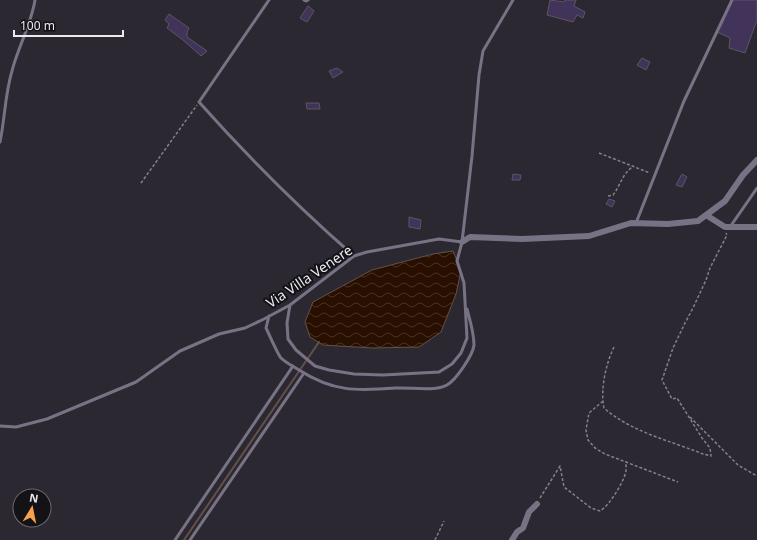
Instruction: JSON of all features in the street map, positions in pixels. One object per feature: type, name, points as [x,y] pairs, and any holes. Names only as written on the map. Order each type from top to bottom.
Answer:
[{"type":"street","points":[[462,242],[470,237],[522,239],[589,236],[636,223],[668,224],[698,221],[725,201],[757,160]]},
{"type":"street","points":[[706,215],[728,227],[757,227]]},
{"type":"street","points":[[512,540],[517,532],[523,528],[529,512],[537,504]]},
{"type":"lane","points":[[0,142],[4,126],[8,85],[30,21],[34,0]]},
{"type":"lane","points":[[269,0],[199,102],[223,130],[330,235],[354,256]]},
{"type":"lane","points":[[304,0],[308,0]]},
{"type":"lane","points":[[290,305],[287,323],[288,339],[296,350],[315,366],[329,370],[354,374],[383,375],[439,372],[452,364],[461,353],[467,338],[464,283],[457,261],[462,242],[472,156],[479,75],[483,51],[513,0]]},
{"type":"lane","points":[[636,223],[684,101],[732,0]]},
{"type":"lane","points":[[728,227],[757,188]]},
{"type":"lane","name":"Via Villa Venere","points":[[0,426],[16,427],[48,419],[136,382],[180,351],[219,334],[245,328],[290,305],[354,256],[438,238],[462,242]]},
{"type":"lane","points":[[269,316],[266,328],[280,357],[303,373],[325,384],[334,387],[375,390],[397,388],[427,389],[447,385],[458,375],[474,346],[465,301]]},
{"type":"lane","points":[[175,540],[293,366]]},
{"type":"lane","points":[[190,540],[303,373]]},
{"type":"path","points":[[141,183],[199,102]]},
{"type":"path","points":[[599,153],[654,174]]},
{"type":"path","points":[[608,196],[613,195],[626,173],[634,166]]},
{"type":"path","points":[[614,347],[609,357],[607,368],[603,401],[604,408],[642,431],[711,456],[710,448],[702,438],[678,398],[672,400],[662,380],[673,348],[727,235],[728,227]]},
{"type":"path","points":[[603,401],[589,413],[586,430],[588,440],[595,448],[604,454],[626,461],[678,482]]},
{"type":"path","points":[[688,415],[738,465],[757,476]]},
{"type":"path","points":[[537,504],[560,466],[564,487],[591,508],[600,511],[609,504],[623,479],[626,471],[626,461]]},
{"type":"path","points":[[435,540],[444,521]]},
{"type":"water","points":[[453,251],[461,271],[456,294],[441,332],[419,347],[373,348],[323,345],[310,337],[305,322],[313,302],[372,270],[433,254]]},
{"type":"building","points":[[550,0],[564,2],[565,0],[576,0],[574,6],[585,12],[583,18],[577,15],[573,22],[547,15]]},
{"type":"building","points":[[732,0],[757,0],[757,20],[745,53],[729,48],[730,38],[717,32]]},
{"type":"building","points":[[308,6],[314,11],[307,22],[300,18]]},
{"type":"building","points":[[169,14],[189,28],[187,37],[207,51],[201,56],[167,28],[169,24],[165,20]]},
{"type":"building","points":[[642,58],[650,62],[646,70],[637,65]]},
{"type":"building","points":[[337,68],[343,72],[333,78],[329,71]]},
{"type":"building","points":[[306,103],[319,103],[320,109],[307,109]]},
{"type":"building","points":[[513,174],[521,175],[520,180],[512,180]]},
{"type":"building","points":[[682,174],[687,177],[682,187],[676,185]]},
{"type":"building","points":[[609,199],[615,201],[612,207],[606,204]]},
{"type":"building","points":[[409,217],[421,220],[420,229],[409,227]]},
{"type":"waterway","points":[[184,540],[319,342]]}]
